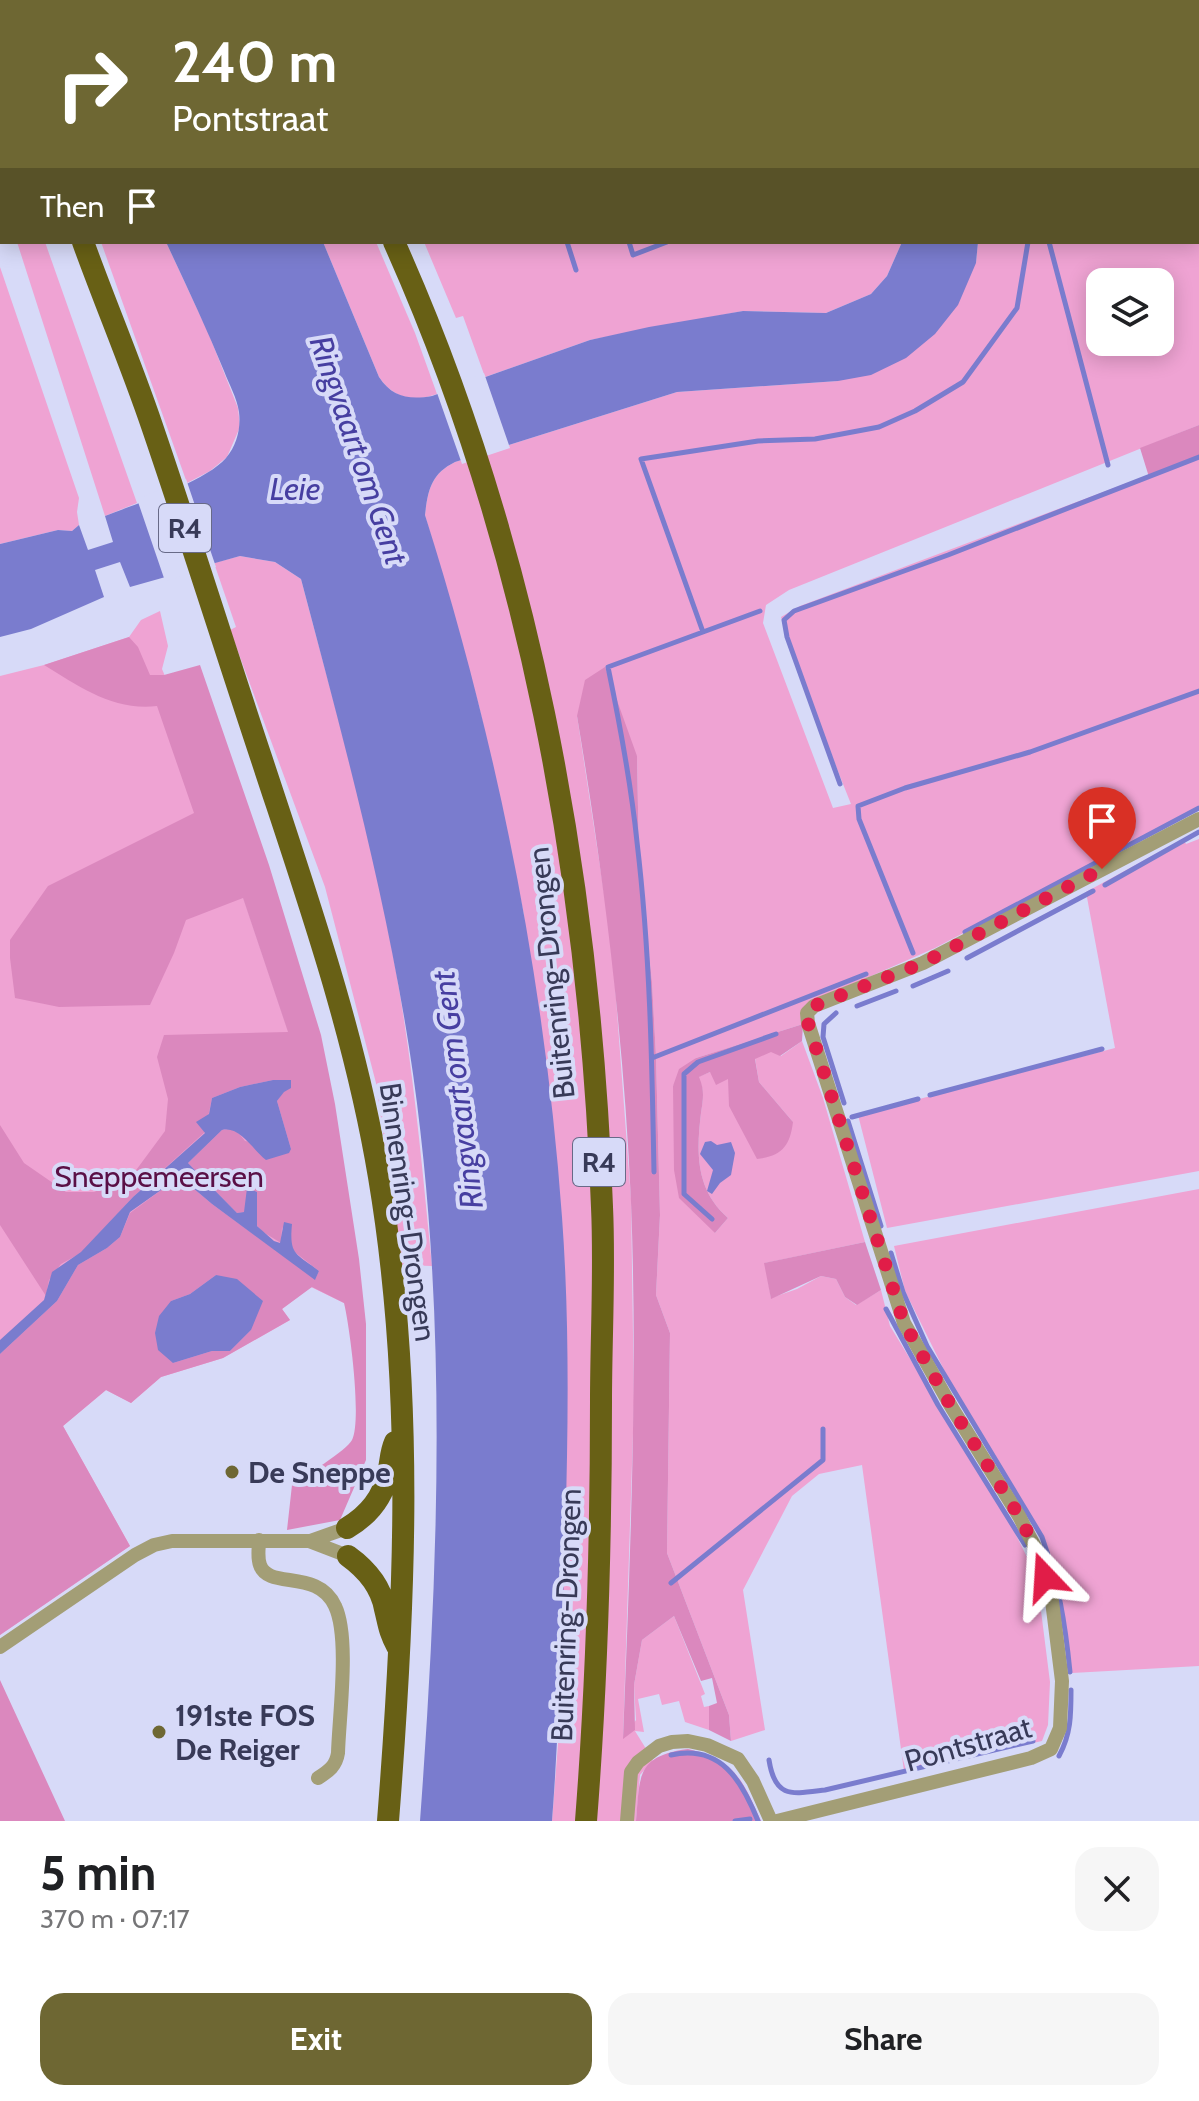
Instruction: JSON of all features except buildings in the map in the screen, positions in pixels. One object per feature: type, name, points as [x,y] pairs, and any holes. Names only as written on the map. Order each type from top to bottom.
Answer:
[{"type":"highway","name":"Binnenring-Drongen","points":[[84,244],[151,422],[326,952],[368,1118],[380,1180],[396,1308],[404,1427],[405,1541],[401,1654],[388,1821]]},
{"type":"highway","name":"Buitenring-Drongen","points":[[395,244],[429,328],[494,512],[539,693],[563,816],[582,939],[603,1210],[601,1539],[586,1821]]},
{"type":"highway","points":[[347,1528],[359,1521],[377,1501],[389,1472],[391,1451],[404,1427]]},
{"type":"highway","points":[[348,1556],[373,1579],[381,1594],[388,1629],[401,1654]]},
{"type":"street","name":"Pontstraat","points":[[777,1821],[1031,1758],[1051,1749],[1060,1728],[1061,1708],[1062,1681],[1052,1601],[1038,1553],[904,1323],[812,1038],[807,1013],[814,1006],[923,963],[1199,819]]},
{"type":"street","points":[[309,1541],[347,1528]]},
{"type":"street","points":[[259,1540],[261,1568],[266,1574],[309,1582],[321,1588],[337,1608],[342,1650],[338,1753],[331,1769],[318,1778]]},
{"type":"street","points":[[0,1647],[154,1545],[172,1541],[309,1541],[348,1556]]},
{"type":"street","points":[[627,1821],[631,1772],[638,1762],[659,1746],[688,1741],[707,1745],[738,1759],[753,1781],[771,1821]]},
{"type":"green space","points":[[18,244],[46,244],[137,503],[105,516]]},
{"type":"green space","points":[[102,244],[167,244],[208,332],[238,408],[240,427],[227,457],[210,471],[187,483]]},
{"type":"green space","points":[[324,244],[377,244],[437,394],[420,398],[404,397],[391,390],[379,377]]},
{"type":"green space","points":[[425,244],[901,244],[887,276],[871,294],[826,313],[743,311],[590,340],[485,377],[463,316],[456,318]]},
{"type":"green space","points":[[978,244],[1199,244],[1199,425],[789,590],[766,605],[763,623],[833,808],[851,804],[794,661],[781,617],[800,606],[1199,456],[1199,809],[935,948],[805,1005],[803,1024],[696,1058],[673,1086],[715,1233],[728,1218],[710,1196],[701,1170],[699,1143],[703,1095],[698,1077],[710,1072],[728,1078],[793,1122],[759,1082],[755,1058],[771,1051],[781,1056],[802,1041],[823,1098],[865,1242],[765,1263],[771,1298],[821,1276],[836,1279],[845,1297],[856,1305],[881,1290],[890,1326],[1009,1521],[1027,1557],[1040,1603],[1050,1682],[1048,1725],[1042,1741],[904,1771],[862,1465],[819,1474],[792,1496],[743,1590],[765,1730],[731,1741],[729,1715],[667,1553],[670,1333],[656,1295],[660,1215],[656,1056],[639,859],[637,756],[577,716],[612,945],[631,1199],[634,1403],[623,1738],[636,1720],[634,1685],[642,1640],[674,1616],[705,1694],[701,1696],[704,1707],[709,1706],[709,1730],[685,1722],[679,1701],[662,1705],[659,1694],[638,1699],[644,1732],[635,1731],[653,1760],[640,1775],[636,1821],[552,1821],[560,1718],[524,915],[479,706],[425,515],[429,490],[436,477],[455,462],[677,392],[838,381],[976,263]]},
{"type":"green space","points":[[0,267],[79,498],[79,525],[72,531],[58,530],[0,544]]},
{"type":"green space","points":[[240,556],[275,562],[301,579],[359,800],[397,975],[432,1266],[402,1265],[376,1083],[325,887],[230,630],[236,627],[214,563]]},
{"type":"green space","name":"Sneppemeersen","points":[[160,611],[168,646],[162,669],[184,721],[303,1075],[344,1303],[311,1287],[282,1309],[290,1320],[223,1358],[161,1377],[131,1403],[106,1390],[63,1426],[130,1546],[0,1635],[0,676],[129,637],[141,620]]},
{"type":"green space","points":[[1183,839],[1186,844],[1199,839],[1199,1171],[887,1228],[858,1115],[1115,1048],[1086,892]]},
{"type":"green space","points":[[1199,1189],[1199,1666],[1072,1673],[1059,1595],[1036,1524],[949,1380],[905,1291],[894,1246]]},
{"type":"shaded area","points":[[1199,425],[1199,456],[1149,477],[1140,448]]},
{"type":"shaded area","points":[[129,637],[138,647],[150,675],[164,675],[200,665],[269,865],[321,1035],[335,1104],[366,1324],[366,1460],[340,1520],[287,1530],[292,1485],[342,1450],[352,1440],[355,1429],[354,1373],[344,1303],[312,1287],[282,1309],[290,1320],[223,1358],[161,1377],[131,1403],[106,1390],[63,1426],[130,1546],[0,1635],[0,1354],[57,1301],[78,1265],[120,1237],[130,1213],[164,1188],[174,1172],[212,1204],[315,1279],[319,1271],[292,1250],[282,1227],[281,1243],[263,1232],[244,1212],[237,1213],[188,1163],[222,1130],[229,1129],[245,1141],[291,1149],[277,1101],[284,1091],[273,1080],[240,1087],[212,1098],[205,1132],[133,1197],[81,1253],[61,1264],[49,1280],[46,1296],[0,1225],[0,1125],[24,1163],[66,1192],[94,1192],[131,1177],[165,1131],[168,1099],[157,1057],[164,1035],[288,1032],[243,898],[186,920],[150,1005],[59,1007],[15,998],[10,940],[48,886],[194,813],[157,706],[141,707],[111,701],[44,665]],"holes":[[[216,1275],[251,1330],[230,1351],[212,1351],[173,1363],[171,1301],[190,1294]]]},
{"type":"shaded area","points":[[605,667],[637,756],[639,859],[656,1056],[660,1215],[656,1295],[670,1333],[667,1553],[729,1715],[731,1741],[709,1730],[709,1706],[717,1703],[712,1678],[701,1681],[674,1616],[642,1640],[634,1685],[635,1730],[623,1739],[633,1403],[631,1202],[612,958],[577,716],[585,680]]},
{"type":"shaded area","points":[[803,1024],[802,1041],[780,1056],[771,1052],[755,1059],[759,1082],[793,1122],[790,1137],[779,1152],[757,1159],[729,1106],[728,1079],[716,1085],[710,1072],[699,1077],[703,1095],[699,1143],[701,1170],[710,1196],[728,1218],[715,1233],[679,1198],[674,1170],[673,1086],[679,1069],[696,1058]]},
{"type":"shaded area","points":[[865,1242],[881,1290],[857,1305],[845,1297],[836,1279],[821,1276],[771,1299],[764,1263]]},
{"type":"shaded area","points":[[0,1680],[65,1821],[0,1821]]},
{"type":"shaded area","points":[[688,1749],[704,1753],[727,1766],[749,1794],[761,1821],[636,1821],[638,1792],[644,1771],[658,1757]]},
{"type":"water","points":[[167,244],[324,244],[379,377],[395,393],[416,398],[432,396],[590,340],[649,327],[743,311],[826,313],[871,294],[887,276],[901,244],[978,244],[976,263],[958,305],[935,334],[906,358],[871,375],[838,381],[677,392],[455,462],[436,477],[429,490],[425,515],[474,687],[514,862],[544,1039],[554,1128],[565,1258],[568,1380],[563,1613],[552,1821],[420,1821],[432,1627],[437,1433],[435,1336],[422,1143],[409,1047],[387,929],[361,812],[301,579],[275,562],[240,556],[130,587],[120,562],[95,570],[104,597],[31,629],[0,637],[0,544],[58,530],[72,531],[79,525],[88,550],[113,542],[105,516],[202,476],[230,453],[237,436],[239,412],[210,338]]},
{"type":"water","points":[[273,1080],[291,1080],[291,1088],[277,1101],[291,1149],[289,1153],[266,1160],[240,1135],[222,1130],[188,1163],[237,1213],[244,1212],[247,1188],[257,1192],[257,1226],[274,1241],[280,1243],[284,1222],[292,1224],[293,1248],[319,1271],[315,1280],[174,1172],[164,1188],[130,1212],[120,1237],[78,1265],[57,1301],[0,1354],[0,1340],[44,1300],[52,1272],[81,1252],[133,1197],[205,1133],[196,1122],[209,1114],[212,1098],[240,1087]]},
{"type":"water","points":[[711,1141],[717,1145],[731,1142],[735,1153],[731,1175],[712,1194],[707,1191],[713,1170],[700,1154],[705,1142]]},
{"type":"water","points":[[216,1275],[237,1279],[263,1301],[251,1330],[230,1351],[212,1351],[173,1363],[158,1350],[155,1333],[159,1316],[171,1301],[190,1294]]},
{"type":"pier","points":[[484,373],[510,448],[462,464],[436,390]]},
{"type":"pier","points":[[186,479],[216,567],[165,581],[137,499]]},
{"type":"waterway","points":[[568,244],[576,270]]},
{"type":"waterway","points":[[630,244],[633,255],[662,244]]},
{"type":"waterway","points":[[703,632],[641,459],[758,441],[815,439],[879,427],[915,411],[963,382],[1017,308],[1028,244]]},
{"type":"waterway","points":[[1050,244],[1108,465]]},
{"type":"waterway","points":[[840,784],[787,637],[784,620],[794,611],[1199,457]]},
{"type":"waterway","points":[[654,1172],[645,924],[635,820],[608,667],[760,611]]},
{"type":"waterway","points":[[913,953],[859,819],[858,806],[905,788],[1030,752],[1199,691]]},
{"type":"waterway","points":[[965,932],[1199,808]]},
{"type":"waterway","points":[[1105,885],[1199,832]]},
{"type":"waterway","points":[[967,958],[1093,891]]},
{"type":"waterway","points":[[913,986],[948,971]]},
{"type":"waterway","points":[[652,1058],[866,974]]},
{"type":"waterway","points":[[857,1006],[896,991]]},
{"type":"waterway","points":[[836,1013],[824,1024],[823,1037],[844,1103]]},
{"type":"waterway","points":[[712,1219],[684,1194],[684,1074],[698,1062],[776,1034]]},
{"type":"waterway","points":[[930,1095],[1102,1049]]},
{"type":"waterway","points":[[852,1117],[918,1099]]},
{"type":"waterway","points":[[848,1121],[881,1226]]},
{"type":"waterway","points":[[891,1253],[903,1292],[927,1346],[1042,1537],[1060,1604],[1070,1672]]},
{"type":"waterway","points":[[886,1309],[938,1405],[1025,1545]]},
{"type":"waterway","points":[[671,1583],[823,1460],[823,1429]]},
{"type":"waterway","points":[[1059,1756],[1068,1732],[1071,1690]]},
{"type":"waterway","points":[[769,1760],[776,1782],[781,1788],[794,1793],[825,1790],[1033,1741]]},
{"type":"waterway","points":[[671,1755],[703,1755],[727,1769],[745,1792],[758,1821]]},
{"type":"waterway","points":[[735,1821],[750,1819]]},
{"type":"place","name":"De Sneppe","points":[[232,1472]]},
{"type":"place","name":"191ste FOS De Reiger","points":[[159,1732]]},
{"type":"route","points":[[1045,1577],[1038,1553],[1019,1516],[904,1323],[807,1013],[814,1006],[923,963],[1102,869]]},
{"type":"water label","name":"Ringvaart om Gent","points":[[359,450]]},
{"type":"water label","name":"Leie","points":[[295,488]]},
{"type":"water label","name":"Ringvaart om Gent","points":[[457,1090]]}]
